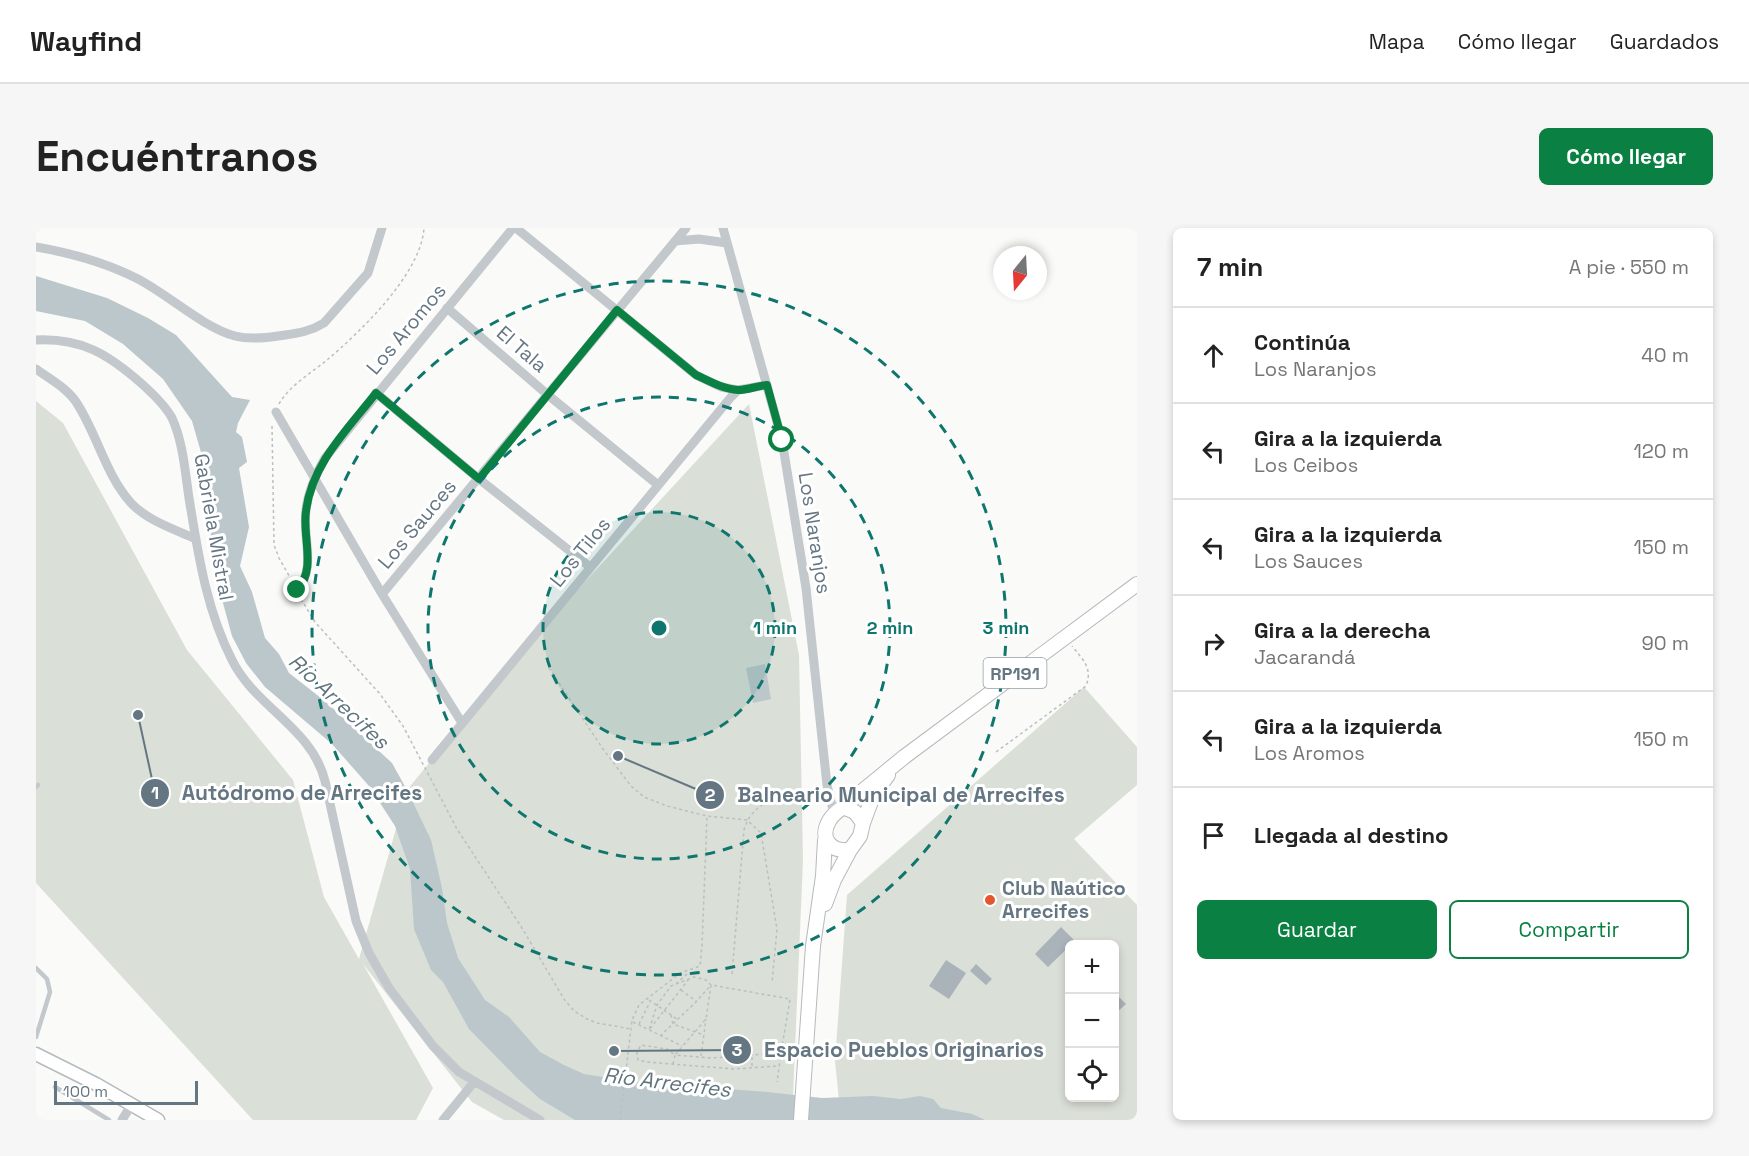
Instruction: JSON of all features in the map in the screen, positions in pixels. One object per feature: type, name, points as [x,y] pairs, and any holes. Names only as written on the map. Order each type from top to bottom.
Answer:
[{"type":"main road","name":"RP191","points":[[801,1120],[813,946],[828,821],[896,764],[1064,636],[1137,584]]},
{"type":"main road","name":"RP191","points":[[813,946],[831,885],[860,836],[873,796],[896,764]]},
{"type":"main road","points":[[838,811],[855,812],[863,823]]},
{"type":"main road","points":[[825,840],[835,850],[850,850]]},
{"type":"main road","points":[[36,1054],[59,1064],[158,1120]]},
{"type":"street","points":[[36,247],[81,256],[105,264],[137,278],[215,328],[234,336],[253,339],[302,332],[315,329],[324,323],[368,273],[382,228]]},
{"type":"street","points":[[514,228],[696,375],[721,387],[738,390],[767,385]]},
{"type":"street","name":"Los Aromos","points":[[297,590],[304,583],[308,568],[306,508],[315,477],[325,458],[376,393],[514,228]]},
{"type":"street","name":"Los Sauces","points":[[382,594],[686,228]]},
{"type":"street","name":"Los Naranjos","points":[[723,228],[782,440],[806,588],[826,785],[838,811]]},
{"type":"street","points":[[675,241],[699,239],[728,243]]},
{"type":"street","name":"El Tala","points":[[447,308],[548,395],[658,484]]},
{"type":"street","name":"Gabriela Mistral","points":[[36,340],[54,339],[81,344],[106,355],[122,366],[160,402],[171,416],[178,435],[200,565],[212,613],[233,663],[250,686],[300,734],[319,760],[356,921],[369,953],[388,988],[433,1046],[459,1072],[540,1120]]},
{"type":"street","points":[[36,369],[69,393],[78,405],[114,480],[132,504],[156,521],[196,539]]},
{"type":"street","name":"Los Tilos","points":[[432,760],[738,390]]},
{"type":"street","points":[[376,393],[590,567]]},
{"type":"street","points":[[276,412],[382,594],[462,723]]},
{"type":"street","points":[[442,1120],[474,1082]]},
{"type":"street","points":[[122,1120],[132,1104]]},
{"type":"lane","points":[[36,968],[47,980],[50,992],[36,1036]]},
{"type":"lane","points":[[55,1088],[109,1120]]},
{"type":"path","points":[[424,228],[423,238],[413,263],[380,309],[354,337],[286,394],[280,402],[271,430],[274,545],[315,622],[380,694],[403,726],[457,829],[522,928],[564,999],[574,1011],[586,1019],[631,1029]]},
{"type":"path","points":[[996,752],[1086,686],[1090,675],[1089,667],[1064,636]]},
{"type":"path","points":[[549,668],[603,749],[631,786],[652,800],[707,816],[747,820],[761,833],[777,929],[772,983]]},
{"type":"path","points":[[732,974],[744,830],[747,820],[763,803],[826,785]]},
{"type":"path","points":[[649,1030],[657,1005],[671,986],[700,966],[707,816]]},
{"type":"path","points":[[620,1120],[632,1022],[639,1005],[680,974],[689,972]]},
{"type":"path","points":[[675,984],[694,977],[706,980],[711,985],[789,999],[777,1082]]},
{"type":"path","points":[[649,1030],[689,980]]},
{"type":"path","points":[[660,1036],[711,985]]},
{"type":"path","points":[[701,1057],[711,985]]},
{"type":"path","points":[[681,990],[697,1001]]},
{"type":"path","points":[[647,999],[678,1020]]},
{"type":"path","points":[[639,1025],[650,1001]]},
{"type":"path","points":[[671,1015],[673,1024]]},
{"type":"path","points":[[673,1064],[675,1055],[681,1046],[706,1019]]},
{"type":"path","points":[[632,1022],[681,1046]]},
{"type":"path","points":[[673,1024],[704,1035]]},
{"type":"path","points":[[778,1066],[734,1069],[646,1062],[639,1060],[637,1052],[641,1045],[667,1049],[675,1055],[701,1057],[781,1053]]},
{"type":"path","points":[[751,1067],[752,1055]]},
{"type":"shaded area","points":[[36,276],[107,298],[148,318],[176,335],[232,397],[250,400],[236,432],[242,437],[247,462],[239,468],[249,527],[240,566],[252,592],[265,638],[279,654],[289,673],[326,702],[392,763],[431,840],[447,923],[458,958],[485,1000],[509,1017],[540,1052],[584,1074],[634,1082],[822,1098],[873,1096],[901,1099],[920,1096],[933,1099],[941,1108],[972,1114],[985,1120],[575,1120],[540,1099],[469,1029],[443,982],[431,970],[414,929],[410,869],[395,826],[369,786],[332,744],[265,687],[246,663],[232,636],[217,581],[210,530],[207,473],[192,421],[163,379],[123,344],[85,321],[36,311]]},
{"type":"shaded area","points":[[36,401],[63,423],[187,650],[293,780],[324,897],[359,959],[407,790],[521,651],[749,404],[799,655],[803,860],[792,1120],[504,1120],[472,1102],[363,964],[433,1088],[416,1120],[253,1120],[36,883]]},
{"type":"shaded area","points":[[765,664],[771,699],[753,703],[746,668]]},
{"type":"shaded area","name":"Club Naútico Arrecifes","points":[[1084,687],[1137,747],[1137,785],[1074,839],[1137,905],[1137,1120],[841,1120],[835,1061],[847,895]]},
{"type":"building","points":[[1061,927],[1074,940],[1065,940],[1065,951],[1048,967],[1035,954]]},
{"type":"building","points":[[946,960],[966,973],[949,999],[929,986]]},
{"type":"building","points":[[976,964],[992,979],[986,985],[970,971]]},
{"type":"building","points":[[1119,997],[1126,1004],[1119,1010]]},
{"type":"place","name":"Autódromo de Arrecifes","points":[[138,715]]},
{"type":"place","name":"Balneario Municipal de Arrecifes","points":[[618,756]]},
{"type":"place","name":"Club Naútico Arrecifes","points":[[990,900]]},
{"type":"place","name":"Espacio Pueblos Originarios","points":[[614,1051]]},
{"type":"route","points":[[297,590],[304,583],[308,568],[306,508],[315,477],[325,458],[376,393],[479,479],[617,310],[696,375],[708,381],[721,387],[738,390],[767,385],[782,440]]},
{"type":"water label","name":"Río Arrecifes","points":[[339,701]]},
{"type":"water label","name":"Río Arrecifes","points":[[667,1082]]}]
